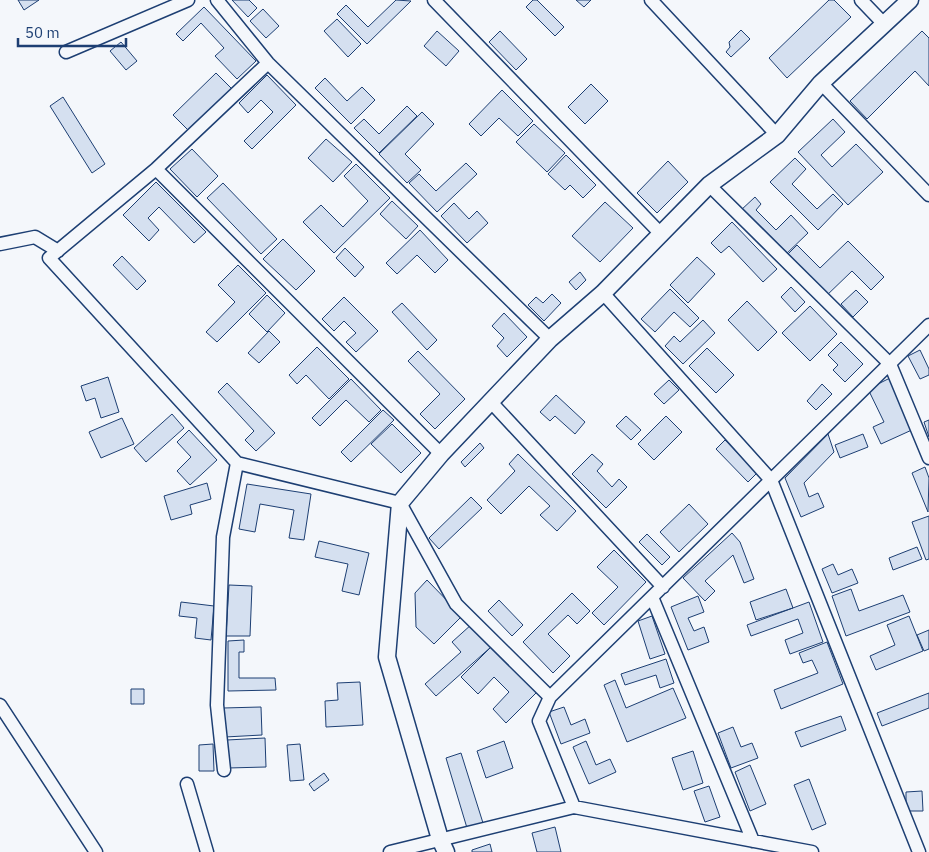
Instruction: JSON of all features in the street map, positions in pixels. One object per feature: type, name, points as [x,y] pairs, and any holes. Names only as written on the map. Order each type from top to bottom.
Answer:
[{"type":"street","points":[[66,52],[188,0]]},
{"type":"street","points":[[217,0],[268,63],[550,339]]},
{"type":"street","points":[[434,0],[662,235]]},
{"type":"street","points":[[651,0],[777,135]]},
{"type":"street","points":[[861,0],[883,23]]},
{"type":"street","points":[[443,846],[387,657],[400,503],[441,454],[550,339],[603,293],[662,235],[708,185],[777,135],[821,83],[883,23],[910,0]]},
{"type":"street","points":[[268,63],[156,169],[49,258],[237,463],[400,503],[456,604],[550,697]]},
{"type":"street","points":[[821,83],[929,195]]},
{"type":"street","points":[[156,169],[441,454]]},
{"type":"street","points":[[708,185],[890,364],[929,458]]},
{"type":"street","points":[[0,244],[35,237],[58,251]]},
{"type":"street","points":[[603,293],[771,480],[919,852]]},
{"type":"street","points":[[574,806],[539,721],[550,697],[929,325]]},
{"type":"street","points":[[491,402],[663,587]]},
{"type":"street","points":[[224,770],[217,705],[223,537],[237,463]]},
{"type":"street","points":[[652,597],[753,841]]},
{"type":"street","points":[[0,705],[96,852]]},
{"type":"street","points":[[187,784],[206,852]]},
{"type":"street","points":[[390,852],[443,846],[574,806],[812,852]]},
{"type":"building","points":[[18,0],[39,0],[24,10]]},
{"type":"building","points":[[232,0],[249,0],[257,8],[248,17]]},
{"type":"building","points":[[396,0],[411,1],[367,44],[337,14],[346,5],[368,27]]},
{"type":"building","points":[[533,0],[537,0],[564,27],[555,36],[526,7]]},
{"type":"building","points":[[576,0],[591,0],[584,7]]},
{"type":"building","points":[[829,0],[834,0],[851,17],[787,78],[769,58]]},
{"type":"building","points":[[204,7],[256,61],[237,79],[215,56],[224,48],[201,23],[183,41],[176,34]]},
{"type":"building","points":[[263,9],[279,26],[266,38],[250,21]]},
{"type":"building","points":[[337,19],[361,44],[348,57],[324,31]]},
{"type":"building","points":[[741,30],[750,39],[731,57],[726,52],[730,47],[729,42]]},
{"type":"building","points":[[437,31],[459,51],[446,66],[424,46]]},
{"type":"building","points":[[500,31],[527,59],[516,70],[489,42]]},
{"type":"building","points":[[922,31],[929,38],[929,86],[915,71],[867,119],[850,101]]},
{"type":"building","points":[[121,42],[137,61],[126,70],[110,51]]},
{"type":"building","points":[[216,73],[233,90],[191,133],[173,115]]},
{"type":"building","points":[[267,75],[296,105],[252,149],[244,141],[273,112],[261,100],[248,113],[239,103]]},
{"type":"building","points":[[325,78],[347,101],[362,87],[375,100],[351,124],[315,88]]},
{"type":"building","points":[[591,84],[608,101],[585,124],[568,107]]},
{"type":"building","points":[[502,90],[533,121],[518,136],[499,118],[481,136],[469,124]]},
{"type":"building","points":[[63,97],[105,164],[92,173],[50,106]]},
{"type":"building","points":[[407,106],[417,116],[379,153],[354,128],[364,119],[379,134]]},
{"type":"building","points":[[422,112],[434,124],[405,154],[421,170],[407,183],[379,154]]},
{"type":"building","points":[[833,119],[845,132],[821,155],[832,167],[856,144],[883,172],[848,205],[798,152]]},
{"type":"building","points":[[534,124],[565,153],[547,172],[516,142]]},
{"type":"building","points":[[326,139],[352,162],[333,182],[308,158]]},
{"type":"building","points":[[192,149],[218,176],[197,197],[170,169]]},
{"type":"building","points":[[566,155],[596,185],[583,198],[570,185],[565,190],[548,174]]},
{"type":"building","points":[[795,158],[806,169],[792,184],[817,209],[833,194],[843,204],[818,230],[770,182]]},
{"type":"building","points":[[668,161],[688,182],[657,213],[637,193]]},
{"type":"building","points":[[466,163],[477,174],[437,212],[409,183],[419,174],[436,191]]},
{"type":"building","points":[[356,164],[390,198],[334,253],[303,222],[321,205],[343,227],[368,201],[344,176]]},
{"type":"building","points":[[156,182],[206,232],[194,243],[159,207],[148,218],[159,230],[149,241],[123,215]]},
{"type":"building","points":[[223,183],[277,239],[261,254],[207,198]]},
{"type":"building","points":[[755,197],[761,204],[756,210],[776,230],[791,215],[808,233],[784,256],[740,211]]},
{"type":"building","points":[[392,201],[418,226],[406,239],[380,214]]},
{"type":"building","points":[[605,202],[633,228],[600,262],[572,236]]},
{"type":"building","points":[[454,203],[469,219],[477,211],[488,223],[467,243],[441,216]]},
{"type":"building","points":[[732,222],[777,269],[763,282],[729,246],[721,253],[711,243]]},
{"type":"building","points":[[420,230],[448,260],[435,273],[417,255],[397,274],[386,263]]},
{"type":"building","points":[[283,239],[315,271],[296,290],[263,259]]},
{"type":"building","points":[[848,241],[884,277],[871,290],[852,271],[824,298],[784,258],[797,245],[820,268]]},
{"type":"building","points":[[345,248],[364,267],[355,277],[336,258]]},
{"type":"building","points":[[122,256],[146,281],[137,290],[113,265]]},
{"type":"building","points":[[697,257],[715,274],[688,303],[670,285]]},
{"type":"building","points":[[238,265],[266,293],[217,342],[206,332],[235,302],[218,285]]},
{"type":"building","points":[[580,272],[586,280],[576,290],[569,282]]},
{"type":"building","points":[[791,287],[805,302],[795,312],[781,297]]},
{"type":"building","points":[[670,289],[699,318],[690,327],[674,312],[655,332],[641,319]]},
{"type":"building","points":[[856,290],[868,302],[853,317],[841,304]]},
{"type":"building","points":[[552,294],[561,303],[544,321],[528,305],[536,297],[543,303]]},
{"type":"building","points":[[267,295],[285,313],[267,332],[249,314]]},
{"type":"building","points":[[344,297],[378,331],[356,352],[346,342],[356,333],[344,321],[334,331],[322,319]]},
{"type":"building","points":[[747,301],[777,332],[758,351],[728,320]]},
{"type":"building","points":[[402,303],[437,340],[427,350],[392,312]]},
{"type":"building","points":[[810,306],[837,334],[810,361],[782,333]]},
{"type":"building","points":[[504,313],[527,337],[507,357],[497,346],[504,338],[492,326]]},
{"type":"building","points":[[703,320],[715,333],[683,364],[665,346],[674,336],[680,342]]},
{"type":"building","points":[[269,331],[280,342],[259,363],[248,353]]},
{"type":"building","points":[[841,342],[863,364],[845,382],[833,370],[838,365],[828,355]]},
{"type":"building","points":[[317,347],[349,379],[329,399],[306,375],[297,384],[289,375]]},
{"type":"building","points":[[707,348],[734,375],[716,393],[689,366]]},
{"type":"building","points":[[920,350],[929,369],[929,375],[920,379],[908,356]]},
{"type":"building","points":[[418,351],[465,399],[435,429],[420,414],[440,394],[408,361]]},
{"type":"building","points":[[108,377],[119,412],[101,418],[95,398],[86,401],[81,386]]},
{"type":"building","points":[[890,378],[914,429],[881,444],[873,427],[884,422],[868,389]]},
{"type":"building","points":[[351,379],[381,410],[369,422],[346,400],[320,426],[312,418]]},
{"type":"building","points":[[669,380],[679,390],[664,404],[654,394]]},
{"type":"building","points":[[227,383],[275,433],[256,451],[245,440],[254,431],[218,392]]},
{"type":"building","points":[[822,384],[832,394],[816,410],[807,401]]},
{"type":"building","points":[[556,395],[585,422],[575,434],[555,416],[550,421],[540,412]]},
{"type":"building","points":[[383,410],[394,420],[351,462],[341,452]]},
{"type":"building","points":[[172,414],[184,428],[146,462],[134,448]]},
{"type":"building","points":[[626,416],[641,430],[631,440],[616,426]]},
{"type":"building","points":[[666,416],[682,432],[654,460],[638,444]]},
{"type":"building","points":[[122,418],[134,444],[101,458],[89,432]]},
{"type":"building","points":[[929,420],[929,437],[924,422]]},
{"type":"building","points":[[392,424],[421,453],[401,473],[371,444]]},
{"type":"building","points":[[189,430],[217,460],[190,485],[177,471],[191,457],[177,442]]},
{"type":"building","points":[[828,434],[834,452],[804,483],[809,497],[818,493],[824,507],[801,517],[785,478]]},
{"type":"building","points":[[863,434],[868,447],[840,458],[835,445]]},
{"type":"building","points":[[725,440],[757,473],[748,482],[716,449]]},
{"type":"building","points":[[480,443],[484,448],[465,467],[461,462]]},
{"type":"building","points":[[518,454],[576,511],[557,531],[540,515],[550,506],[529,486],[501,514],[487,500],[515,471],[509,464]]},
{"type":"building","points":[[592,454],[603,464],[597,471],[612,487],[619,479],[627,487],[606,508],[572,474]]},
{"type":"building","points":[[925,467],[929,478],[928,512],[912,473]]},
{"type":"building","points":[[207,483],[211,499],[190,505],[192,514],[171,520],[164,496]]},
{"type":"building","points":[[247,484],[311,494],[304,540],[289,538],[294,510],[260,504],[255,532],[239,529]]},
{"type":"building","points":[[471,497],[482,508],[439,549],[429,538]]},
{"type":"building","points":[[689,504],[708,524],[679,552],[660,532]]},
{"type":"building","points":[[929,516],[929,559],[926,560],[912,522]]},
{"type":"building","points":[[732,533],[740,542],[754,579],[744,583],[733,555],[705,581],[715,591],[705,601],[683,578]]},
{"type":"building","points":[[647,534],[670,557],[662,565],[639,542]]},
{"type":"building","points":[[319,541],[369,553],[359,595],[342,591],[348,564],[315,557]]},
{"type":"building","points":[[917,547],[922,559],[893,570],[889,558]]},
{"type":"building","points":[[614,550],[646,582],[604,625],[592,613],[618,587],[597,567]]},
{"type":"building","points":[[833,564],[838,575],[852,569],[858,583],[832,593],[822,569]]},
{"type":"building","points":[[427,580],[462,616],[434,644],[416,627],[415,593]]},
{"type":"building","points":[[229,585],[252,586],[250,636],[226,636]]},
{"type":"building","points":[[786,589],[793,608],[756,620],[750,602]]},
{"type":"building","points":[[851,589],[859,611],[903,595],[910,612],[846,636],[832,596]]},
{"type":"building","points":[[572,593],[590,611],[577,624],[568,615],[548,634],[570,656],[553,673],[523,642]]},
{"type":"building","points":[[698,596],[704,612],[688,618],[694,631],[704,627],[709,642],[688,650],[671,607]]},
{"type":"building","points":[[499,600],[523,625],[512,636],[488,611]]},
{"type":"building","points":[[181,602],[214,606],[211,640],[195,638],[197,618],[179,616]]},
{"type":"building","points":[[809,602],[823,642],[790,654],[785,640],[803,633],[798,619],[751,636],[747,625]]},
{"type":"building","points":[[652,616],[665,654],[650,659],[638,621]]},
{"type":"building","points":[[909,616],[923,651],[876,670],[870,656],[895,645],[887,625]]},
{"type":"building","points":[[472,624],[492,646],[436,696],[425,684],[461,652],[452,642]]},
{"type":"building","points":[[929,630],[929,649],[924,651],[917,635]]},
{"type":"building","points":[[244,640],[244,652],[239,652],[239,678],[275,678],[276,690],[228,691],[228,641]]},
{"type":"building","points":[[827,642],[843,684],[781,709],[774,690],[818,673],[812,660],[803,663],[799,653]]},
{"type":"building","points":[[491,647],[537,692],[506,723],[493,709],[509,692],[494,677],[478,694],[461,677]]},
{"type":"building","points":[[666,659],[674,683],[660,688],[656,675],[625,685],[621,674]]},
{"type":"building","points":[[615,680],[626,708],[673,688],[686,718],[627,742],[604,685]]},
{"type":"building","points":[[360,682],[363,725],[326,727],[325,701],[338,700],[337,683]]},
{"type":"building","points":[[131,689],[144,689],[144,704],[131,704]]},
{"type":"building","points":[[929,693],[929,708],[882,726],[877,713]]},
{"type":"building","points":[[261,707],[262,735],[225,737],[223,708]]},
{"type":"building","points":[[564,707],[571,725],[585,719],[590,733],[561,744],[549,712]]},
{"type":"building","points":[[841,716],[846,730],[801,747],[795,732]]},
{"type":"building","points":[[733,727],[741,747],[752,743],[758,758],[731,768],[718,733]]},
{"type":"building","points":[[265,738],[266,767],[228,768],[227,740]]},
{"type":"building","points":[[504,741],[513,768],[486,778],[477,751]]},
{"type":"building","points":[[586,741],[596,765],[610,759],[616,772],[589,784],[573,747]]},
{"type":"building","points":[[213,744],[214,771],[199,771],[199,745]]},
{"type":"building","points":[[300,744],[304,780],[290,781],[287,745]]},
{"type":"building","points":[[693,751],[703,783],[683,790],[672,758]]},
{"type":"building","points":[[461,753],[483,823],[467,828],[446,758]]},
{"type":"building","points":[[750,765],[766,804],[750,811],[735,772]]},
{"type":"building","points":[[324,773],[329,780],[314,791],[309,784]]},
{"type":"building","points":[[809,779],[826,824],[812,830],[794,785]]},
{"type":"building","points":[[709,786],[720,817],[705,822],[694,791]]},
{"type":"building","points":[[922,791],[923,811],[906,811],[906,792]]},
{"type":"building","points":[[555,827],[561,852],[537,852],[532,833]]},
{"type":"building","points":[[490,844],[492,852],[472,852],[472,850]]}]
